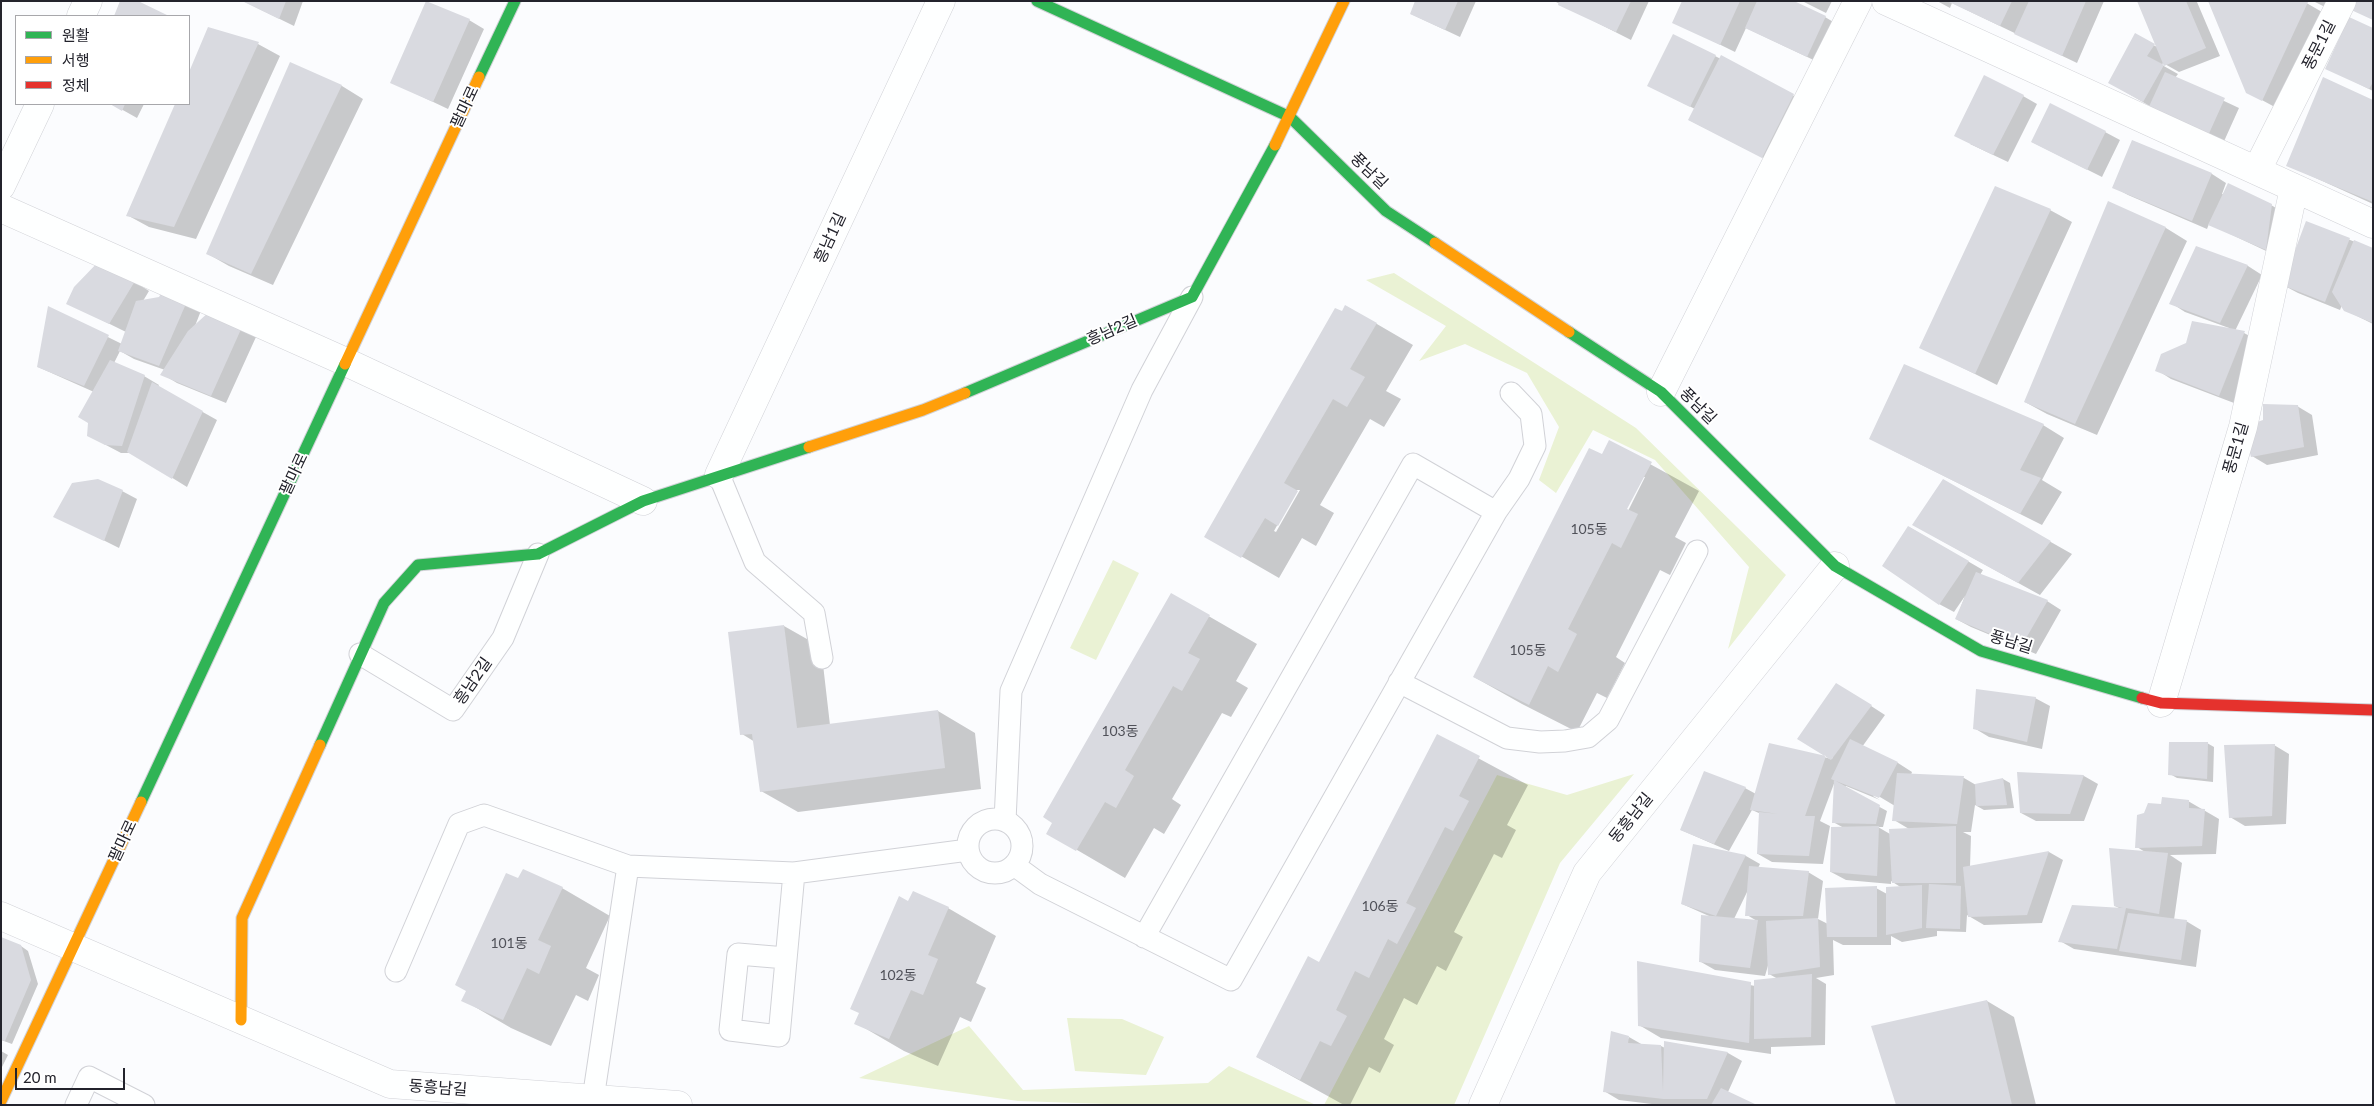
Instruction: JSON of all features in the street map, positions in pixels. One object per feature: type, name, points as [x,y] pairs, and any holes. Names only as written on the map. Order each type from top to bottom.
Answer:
[{"type":"street","points":[[81,15],[88,1]]},
{"type":"street","name":"팔마로","points":[[1,1101],[514,1]]},
{"type":"street","name":"흥남1길","points":[[719,475],[942,1]]},
{"type":"street","name":"풍남길","points":[[1037,1],[1290,117],[1386,211],[1661,392],[1835,566],[1981,651],[2162,703],[2373,710]]},
{"type":"street","points":[[1192,297],[1290,117],[1344,1]]},
{"type":"street","points":[[1661,392],[1858,1]]},
{"type":"street","points":[[1886,1],[2373,224]]},
{"type":"street","name":"풍문1길","points":[[2257,170],[2342,1]]},
{"type":"street","points":[[1,186],[40,105]]},
{"type":"street","name":"풍문1길","points":[[2162,703],[2243,427],[2294,188]]},
{"type":"street","points":[[1,208],[346,362],[643,501]]},
{"type":"street","name":"흥남2길","points":[[241,1020],[242,918],[384,603],[418,565],[538,554],[643,501],[923,410],[1192,297]]},
{"type":"street","name":"동흥남길","points":[[1483,1105],[1587,873],[1835,566]]},
{"type":"street","points":[[1,916],[73,947]]},
{"type":"street","name":"동흥남길","points":[[73,947],[390,1084],[678,1105]]},
{"type":"lane","points":[[1005,821],[1011,691],[1142,390],[1192,297]]},
{"type":"lane","points":[[1014,865],[1040,884],[1232,980],[1496,512],[1520,478],[1534,446],[1531,414],[1511,393]]},
{"type":"lane","points":[[1144,937],[1414,464],[1496,512]]},
{"type":"lane","points":[[719,475],[756,562],[814,612],[822,658]]},
{"type":"lane","points":[[1399,682],[1507,738],[1540,742],[1565,741],[1588,737],[1608,720],[1697,550]]},
{"type":"lane","name":"흥남2길","points":[[360,654],[452,710],[503,638],[538,554]]},
{"type":"lane","points":[[396,971],[459,824],[484,815],[628,866],[794,873],[968,850]]},
{"type":"lane","points":[[996,818],[1005,821],[1018,832],[1021,840],[1022,849],[1014,865],[997,873],[980,869],[973,862],[968,850],[969,836],[980,823],[996,818]]},
{"type":"lane","points":[[593,1099],[628,866]]},
{"type":"lane","points":[[786,958],[794,873]]},
{"type":"lane","points":[[76,1105],[89,1077],[144,1105]]},
{"type":"green space","points":[[1394,273],[1636,428],[1786,575],[1728,649],[1749,567],[1655,460],[1593,430],[1556,493],[1539,480],[1559,427],[1527,373],[1465,344],[1419,361],[1446,326],[1366,280]]},
{"type":"green space","points":[[1113,560],[1139,573],[1096,660],[1070,648]]},
{"type":"green space","points":[[1634,774],[1560,863],[1454,1105],[1324,1105],[1497,775],[1567,795]]},
{"type":"green space","points":[[1067,1018],[1122,1019],[1164,1037],[1146,1075],[1075,1071]]},
{"type":"green space","points":[[969,1026],[1023,1090],[1208,1083],[1229,1066],[1316,1105],[1137,1105],[1018,1101],[859,1078]]},
{"type":"building","points":[[120,1],[138,1],[167,15],[114,15]]},
{"type":"building","points":[[242,1],[286,1],[279,19]]},
{"type":"building","points":[[426,1],[470,19],[433,102],[390,83]]},
{"type":"building","points":[[1415,1],[1458,1],[1445,30],[1410,14]]},
{"type":"building","points":[[1559,1],[1631,1],[1616,32],[1558,5]]},
{"type":"building","points":[[1682,1],[1740,1],[1720,45],[1672,23]]},
{"type":"building","points":[[1757,1],[1794,1],[1826,16],[1807,57],[1745,28]]},
{"type":"building","points":[[1947,1],[2012,1],[2000,26]]},
{"type":"building","points":[[2029,1],[2086,1],[2062,56],[2014,34]]},
{"type":"building","points":[[2137,1],[2186,1],[2206,48],[2164,66]]},
{"type":"building","points":[[2208,1],[2308,2],[2262,101],[2246,93]]},
{"type":"building","points":[[2352,1],[2373,1],[2373,20],[2349,9]]},
{"type":"building","points":[[2349,17],[2373,28],[2373,82],[2369,89],[2325,69]]},
{"type":"building","points":[[208,27],[259,42],[174,227],[126,216],[175,105],[190,105],[190,70]]},
{"type":"building","points":[[2135,33],[2155,44],[2147,56],[2164,65],[2143,102],[2108,83]]},
{"type":"building","points":[[1673,34],[1716,55],[1690,107],[1647,86]]},
{"type":"building","points":[[1721,55],[1794,94],[1762,158],[1688,120]]},
{"type":"building","points":[[290,62],[342,85],[251,274],[206,254]]},
{"type":"building","points":[[2165,72],[2225,98],[2206,140],[2146,113]]},
{"type":"building","points":[[1984,75],[2024,95],[1993,155],[1954,136]]},
{"type":"building","points":[[2323,77],[2373,100],[2373,202],[2286,166]]},
{"type":"building","points":[[2050,103],[2106,131],[2087,170],[2031,142]]},
{"type":"building","points":[[112,105],[125,105],[122,111]]},
{"type":"building","points":[[2132,140],[2212,173],[2192,221],[2112,188]]},
{"type":"building","points":[[2228,183],[2272,204],[2266,250],[2208,225]]},
{"type":"building","points":[[1995,186],[2051,209],[1975,374],[1919,348]]},
{"type":"building","points":[[2108,201],[2166,227],[2075,424],[2024,402]]},
{"type":"building","points":[[2306,221],[2350,238],[2325,302],[2282,285]]},
{"type":"building","points":[[2354,240],[2373,248],[2373,323],[2344,311],[2332,292]]},
{"type":"building","points":[[2196,246],[2248,265],[2220,323],[2169,304]]},
{"type":"building","points":[[101,259],[135,281],[109,324],[66,304],[74,287]]},
{"type":"building","points":[[163,290],[188,299],[159,366],[118,351],[136,301],[159,297]]},
{"type":"building","points":[[1345,305],[1377,323],[1350,369],[1365,377],[1347,407],[1333,399],[1284,483],[1298,491],[1278,526],[1265,518],[1241,558],[1204,537],[1335,308],[1342,311]]},
{"type":"building","points":[[48,306],[109,335],[84,386],[37,367]]},
{"type":"building","points":[[210,311],[242,327],[211,396],[160,375],[188,331]]},
{"type":"building","points":[[2192,321],[2245,331],[2219,396],[2155,371],[2161,354],[2186,343]]},
{"type":"building","points":[[110,360],[145,375],[122,446],[105,445],[87,436],[88,423],[78,417]]},
{"type":"building","points":[[1904,364],[2044,424],[2020,470],[2041,478],[2020,514],[1869,439]]},
{"type":"building","points":[[152,382],[203,411],[172,479],[127,452]]},
{"type":"building","points":[[2263,404],[2298,405],[2304,447],[2251,457],[2243,427],[2263,420]]},
{"type":"building","points":[[1609,440],[1652,462],[1627,509],[1638,514],[1621,548],[1612,543],[1568,629],[1577,634],[1558,672],[1548,666],[1529,705],[1473,677],[1589,448],[1602,454]]},
{"type":"building","points":[[98,479],[123,490],[104,541],[53,517],[72,483]]},
{"type":"building","points":[[1943,479],[2051,541],[2018,583],[1912,525]]},
{"type":"building","points":[[1908,526],[1969,561],[1939,605],[1882,566]]},
{"type":"building","points":[[1976,572],[2048,600],[2021,647],[1955,619]]},
{"type":"building","points":[[1171,593],[1210,615],[1188,653],[1200,659],[1182,691],[1173,686],[1125,770],[1134,776],[1116,808],[1105,802],[1076,851],[1046,834],[1052,823],[1043,817]]},
{"type":"building","points":[[784,625],[797,728],[938,710],[945,768],[760,792],[752,734],[740,735],[728,632]]},
{"type":"building","points":[[1836,683],[1872,705],[1831,760],[1797,739]]},
{"type":"building","points":[[1976,689],[2036,697],[2027,742],[1973,729]]},
{"type":"building","points":[[1437,734],[1480,756],[1459,796],[1469,801],[1453,831],[1445,827],[1406,903],[1416,908],[1397,944],[1388,939],[1369,978],[1355,971],[1336,1010],[1347,1016],[1331,1046],[1320,1041],[1300,1080],[1256,1057],[1308,956],[1319,962]]},
{"type":"building","points":[[1850,739],[1898,762],[1879,798],[1831,779]]},
{"type":"building","points":[[2169,742],[2208,742],[2207,779],[2168,775]]},
{"type":"building","points":[[1769,743],[1826,756],[1805,816],[1815,816],[1809,856],[1757,854],[1759,812],[1779,814],[1750,810]]},
{"type":"building","points":[[2275,744],[2272,816],[2229,818],[2224,745]]},
{"type":"building","points":[[1704,771],[1746,787],[1714,844],[1680,830]]},
{"type":"building","points":[[2017,772],[2084,775],[2070,814],[2020,813]]},
{"type":"building","points":[[1897,773],[1964,776],[1957,824],[1892,821]]},
{"type":"building","points":[[2003,778],[2007,805],[1976,806],[1975,784]]},
{"type":"building","points":[[1834,780],[1880,805],[1876,824],[1832,823]]},
{"type":"building","points":[[2162,797],[2189,800],[2189,808],[2205,809],[2202,846],[2135,848],[2137,815],[2144,813],[2148,803],[2161,804]]},
{"type":"building","points":[[1879,826],[1877,876],[1830,872],[1831,827]]},
{"type":"building","points":[[1956,826],[1956,883],[1892,883],[1889,829]]},
{"type":"building","points":[[1693,844],[1746,855],[1716,916],[1681,904]]},
{"type":"building","points":[[2109,848],[2168,853],[2159,914],[2126,908],[2117,949],[2058,942],[2072,905],[2123,908],[2114,906]]},
{"type":"building","points":[[2049,851],[2027,915],[1968,917],[1963,867]]},
{"type":"building","points":[[1749,866],[1809,871],[1803,916],[1745,916]]},
{"type":"building","points":[[523,869],[563,887],[538,940],[551,946],[539,974],[527,968],[503,1020],[461,1001],[466,991],[455,985],[506,873],[518,878]]},
{"type":"building","points":[[1929,884],[1961,886],[1960,929],[1926,928]]},
{"type":"building","points":[[1922,885],[1922,928],[1886,935],[1886,887]]},
{"type":"building","points":[[1877,886],[1877,937],[1827,937],[1825,888]]},
{"type":"building","points":[[913,891],[949,907],[928,955],[938,959],[923,995],[911,990],[889,1039],[854,1024],[859,1013],[850,1009],[899,896],[908,901]]},
{"type":"building","points":[[2128,913],[2187,920],[2181,960],[2119,951]]},
{"type":"building","points":[[1701,915],[1758,920],[1750,968],[1699,962]]},
{"type":"building","points":[[1818,918],[1820,967],[1768,975],[1766,921]]},
{"type":"building","points":[[1,937],[21,945],[31,980],[5,1041],[1,1040]]},
{"type":"building","points":[[1637,961],[1751,982],[1749,1043],[1638,1026]]},
{"type":"building","points":[[1812,974],[1811,1037],[1754,1039],[1754,980]]},
{"type":"building","points":[[1987,1000],[2012,1105],[1896,1105],[1871,1026]]},
{"type":"building","points":[[1611,1031],[1629,1036],[1628,1043],[1661,1045],[1663,1092],[1664,1041],[1728,1052],[1707,1099],[1664,1099],[1603,1092]]},
{"type":"building","points":[[1721,1088],[1757,1105],[1711,1105]]},
{"type":"traffic: fast","points":[[479,77],[515,1]]},
{"type":"traffic: fast","points":[[1037,1],[1290,117],[1386,211],[1435,243]]},
{"type":"traffic: fast","points":[[965,393],[1192,297],[1275,145]]},
{"type":"traffic: fast","points":[[1569,332],[1661,392],[1835,566],[1981,651],[2142,698]]},
{"type":"traffic: fast","points":[[141,802],[345,364]]},
{"type":"traffic: fast","points":[[320,745],[384,603],[418,565],[538,554],[643,501],[809,447]]},
{"type":"traffic: slow","points":[[1275,145],[1344,1]]},
{"type":"traffic: slow","points":[[345,364],[479,77]]},
{"type":"traffic: slow","points":[[1435,243],[1569,332]]},
{"type":"traffic: slow","points":[[809,447],[923,410],[965,393]]},
{"type":"traffic: slow","points":[[241,1020],[242,918],[320,745]]},
{"type":"traffic: slow","points":[[1,1101],[141,802]]},
{"type":"traffic: jam","points":[[2142,698],[2161,703],[2373,710]]}]
